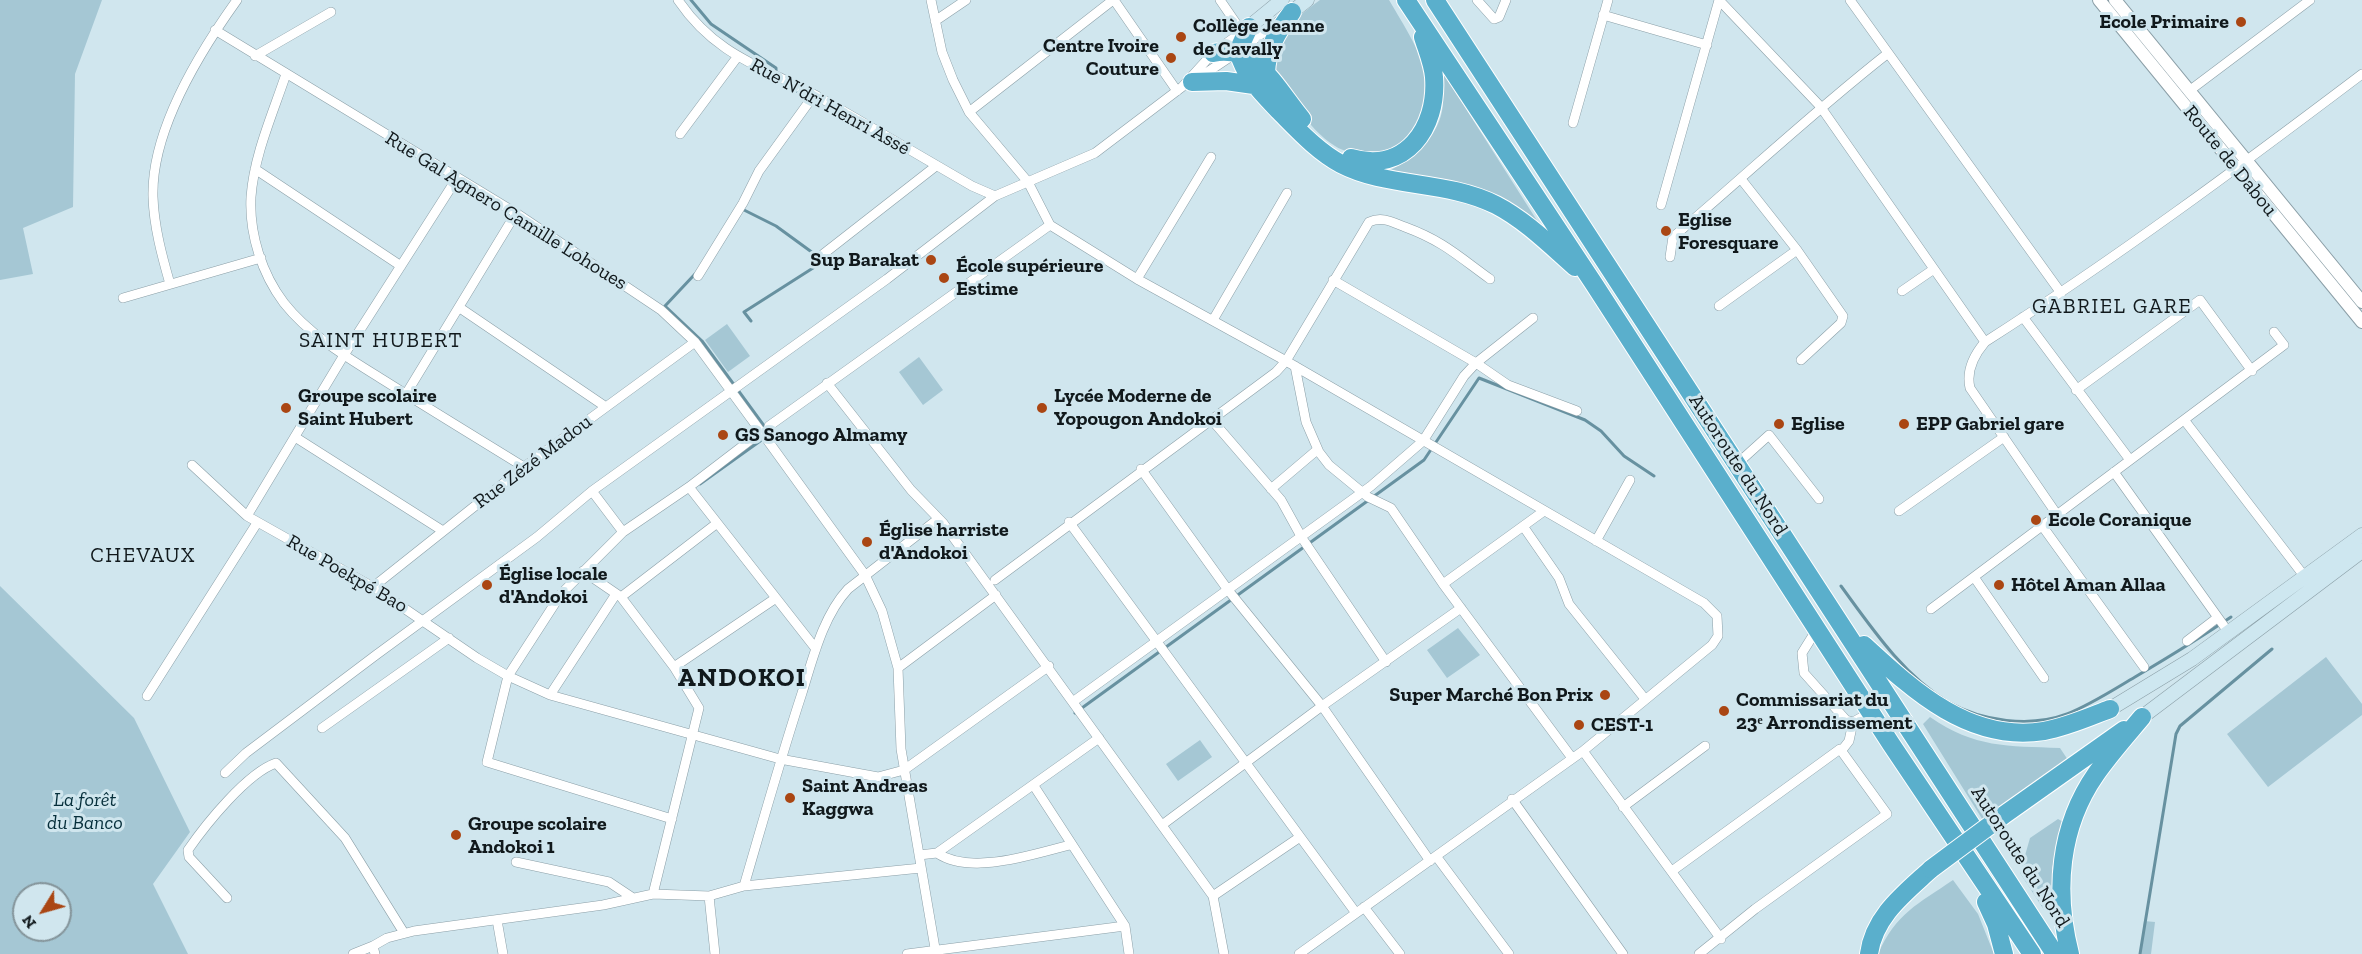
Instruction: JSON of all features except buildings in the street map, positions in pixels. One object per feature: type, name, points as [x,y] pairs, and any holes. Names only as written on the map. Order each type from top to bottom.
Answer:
[{"type":"highway","name":"Autoroute du Nord","points":[[1435,0],[1845,627],[2055,954]]},
{"type":"highway","points":[[1260,79],[1287,6]]},
{"type":"highway","points":[[1246,29],[1238,51],[1245,70],[1260,79],[1311,130],[1339,153],[1366,162],[1392,158],[1415,143],[1424,132],[1430,119],[1434,75],[1411,8]]},
{"type":"highway","name":"Autoroute du Nord","points":[[1411,8],[2032,954]]},
{"type":"highway","points":[[1214,53],[1238,51]]},
{"type":"highway","points":[[1184,87],[1260,79]]},
{"type":"highway","points":[[1260,79],[1314,145],[1329,157],[1357,170],[1443,186],[1496,205],[1526,224],[1594,284]]},
{"type":"highway","points":[[1845,627],[1922,696],[1949,713],[1974,724],[2000,731],[2045,731],[2110,709]]},
{"type":"highway","points":[[1869,954],[1876,930],[1891,907],[1931,869],[2142,717]]},
{"type":"highway","points":[[2070,954],[2062,906],[2061,872],[2065,840],[2079,803],[2096,773],[2142,717]]},
{"type":"highway","points":[[1969,861],[1996,924],[2004,954]]},
{"type":"main road","points":[[1246,29],[1287,6],[1306,0]]},
{"type":"main road","points":[[2142,717],[2309,582],[2362,535]]},
{"type":"main road","points":[[2110,709],[2172,673],[2227,631],[2362,551]]},
{"type":"street","points":[[170,284],[160,252],[153,196],[162,141],[181,91],[215,30],[237,0]]},
{"type":"street","name":"Rue N’dri Henri Assé","points":[[678,0],[705,34],[738,56],[814,95],[936,166],[995,196]]},
{"type":"street","points":[[931,0],[934,21],[953,80],[969,112],[1028,182],[1050,225],[1137,279],[1295,366],[1704,603],[1717,616],[1718,636],[1712,645],[1583,750],[1299,954]]},
{"type":"street","points":[[934,21],[966,0]]},
{"type":"street","points":[[969,112],[1114,0],[1184,87]]},
{"type":"street","points":[[1184,87],[1214,53],[1246,29],[1220,0]]},
{"type":"street","points":[[1477,0],[1494,19],[1499,17],[1506,0]]},
{"type":"street","points":[[1573,123],[1608,0]]},
{"type":"street","points":[[1661,205],[1719,0]]},
{"type":"street","points":[[1719,0],[1820,106],[1985,342]]},
{"type":"street","points":[[1850,0],[2061,293]]},
{"type":"street","name":"Route de Dabou","points":[[2099,0],[2362,322]]},
{"type":"street","name":"Route de Dabou","points":[[2115,0],[2362,302]]},
{"type":"street","points":[[2189,91],[2298,3],[2310,0]]},
{"type":"street","points":[[225,773],[282,725],[537,537],[592,491],[887,279],[995,196],[1095,153],[1184,87],[1238,51],[1287,6]]},
{"type":"street","points":[[255,56],[331,12]]},
{"type":"street","points":[[1603,15],[1707,45]]},
{"type":"street","name":"Rue Gal Agnero Camille Lohoues","points":[[215,30],[516,213],[661,310],[695,342],[731,391],[765,429]]},
{"type":"street","points":[[1670,257],[1673,237],[1741,179],[1820,106],[1887,54]]},
{"type":"street","points":[[680,134],[738,56]]},
{"type":"street","points":[[286,74],[255,169],[251,197],[252,220],[264,270],[285,304],[298,318],[345,355],[524,467]]},
{"type":"street","points":[[2058,516],[1970,388],[1968,377],[1973,361],[1985,342],[2061,293],[2247,160],[2362,74]]},
{"type":"street","points":[[698,276],[743,203],[759,171],[814,95]]},
{"type":"street","points":[[1137,279],[1211,157]]},
{"type":"street","points":[[822,255],[936,166]]},
{"type":"street","points":[[255,169],[401,266]]},
{"type":"street","points":[[247,516],[457,178]]},
{"type":"street","points":[[1741,179],[1797,250],[1843,320],[1801,360]]},
{"type":"street","points":[[1213,320],[1287,193]]},
{"type":"street","points":[[406,394],[516,213]]},
{"type":"street","points":[[995,580],[1070,522],[1260,384],[1286,361],[1366,225],[1380,218],[1435,238],[1490,279]]},
{"type":"street","points":[[672,819],[487,762],[508,676],[561,594],[623,532],[688,487],[827,383],[860,362],[1050,225]]},
{"type":"street","points":[[1719,306],[1797,250]]},
{"type":"street","points":[[123,298],[261,258]]},
{"type":"street","points":[[1902,291],[1934,269]]},
{"type":"street","points":[[1333,280],[1476,363],[1508,385],[1577,411]]},
{"type":"street","points":[[2076,390],[2200,300],[2252,371]]},
{"type":"street","points":[[460,308],[606,407]]},
{"type":"street","points":[[2023,317],[2130,460]]},
{"type":"street","points":[[1074,701],[1302,538],[1362,492],[1423,441],[1464,376],[1476,363],[1533,318]]},
{"type":"street","points":[[1930,609],[2252,371],[2284,345],[2274,332]]},
{"type":"street","name":"Rue Zézé Madou","points":[[373,587],[524,467],[695,342]]},
{"type":"street","points":[[1295,366],[1306,422],[1317,450],[1329,465],[1362,492],[1391,508],[1443,584],[1572,758]]},
{"type":"street","points":[[827,383],[886,459],[938,519],[996,595],[1214,896],[1224,954]]},
{"type":"street","points":[[1211,419],[1271,489],[1386,662]]},
{"type":"street","points":[[2185,421],[2309,582]]},
{"type":"street","points":[[1738,464],[1769,435],[1820,499]]},
{"type":"street","points":[[295,437],[443,531]]},
{"type":"street","points":[[1899,511],[2004,437]]},
{"type":"street","points":[[768,441],[866,575],[882,611],[898,668],[899,732],[904,770],[936,952]]},
{"type":"street","points":[[1271,489],[1317,450]]},
{"type":"street","name":"Rue Poekpé Bao","points":[[192,465],[247,516],[373,587],[508,676],[550,695],[780,759],[878,777],[904,770]]},
{"type":"street","points":[[1142,470],[1228,590],[1322,706],[1433,859],[1509,954]]},
{"type":"street","points":[[2114,472],[2227,631]]},
{"type":"street","points":[[1596,541],[1630,480]]},
{"type":"street","points":[[688,487],[816,649]]},
{"type":"street","points":[[592,491],[623,532]]},
{"type":"street","points":[[1443,584],[1544,511]]},
{"type":"street","points":[[744,886],[780,759],[816,649],[838,600],[866,575],[938,519]]},
{"type":"street","points":[[147,696],[257,522]]},
{"type":"street","points":[[1070,522],[1356,913]]},
{"type":"street","points":[[550,695],[618,595],[716,524]]},
{"type":"street","points":[[1523,526],[1559,578],[1569,604],[1645,699]]},
{"type":"street","points":[[2043,527],[2144,668]]},
{"type":"street","points":[[583,571],[618,595],[674,667],[698,703],[699,718],[653,894]]},
{"type":"street","points":[[1974,578],[2044,678]]},
{"type":"street","points":[[898,668],[996,595]]},
{"type":"street","points":[[674,667],[776,598]]},
{"type":"street","points":[[1162,825],[1322,706],[1461,608]]},
{"type":"street","points":[[2187,641],[2218,619]]},
{"type":"street","points":[[1817,629],[1802,653],[1804,673],[1846,720],[1853,722],[1871,712]]},
{"type":"street","points":[[322,728],[449,638]]},
{"type":"street","points":[[904,770],[1049,666]]},
{"type":"street","points":[[1672,871],[1837,750],[1842,750],[1849,741],[1853,722]]},
{"type":"street","points":[[920,855],[937,854],[1099,738]]},
{"type":"street","points":[[1623,807],[1705,746]]},
{"type":"street","points":[[1583,750],[1721,939]]},
{"type":"street","points":[[1700,954],[1755,909],[1887,814],[1842,750]]},
{"type":"street","points":[[226,898],[189,857],[188,850],[203,827],[231,799],[276,763],[345,838],[404,933]]},
{"type":"street","points":[[1034,786],[1070,845],[1125,926],[1129,954]]},
{"type":"street","points":[[1512,799],[1623,954]]},
{"type":"street","points":[[1214,896],[1300,837]]},
{"type":"street","points":[[937,854],[953,863],[963,864],[1017,858],[1070,845]]},
{"type":"street","points":[[516,862],[609,882],[633,898]]},
{"type":"street","points":[[353,954],[374,950],[404,933],[653,894],[696,893],[709,896],[744,886],[921,868]]},
{"type":"street","points":[[709,896],[715,954]]},
{"type":"street","points":[[1364,907],[1400,954]]},
{"type":"street","points":[[497,920],[503,954]]},
{"type":"street","points":[[907,954],[1125,926]]},
{"type":"green space","points":[[0,0],[102,0],[75,74],[73,207],[23,228],[33,274],[0,280]]},
{"type":"green space","points":[[1320,0],[1389,0],[1412,40],[1425,72],[1426,99],[1421,117],[1412,133],[1407,140],[1394,149],[1386,152],[1359,154],[1335,146],[1307,121],[1271,69],[1273,57],[1282,37],[1294,21]]},
{"type":"green space","points":[[1440,68],[1543,230],[1458,183],[1391,170],[1423,146],[1435,130],[1443,106]]},
{"type":"green space","points":[[727,324],[750,356],[728,372],[705,340]]},
{"type":"green space","points":[[919,357],[943,390],[923,405],[899,372]]},
{"type":"green space","name":"La forêt du Banco","points":[[0,586],[134,718],[190,832],[153,884],[188,954],[0,954]]},
{"type":"green space","points":[[1458,628],[1480,655],[1447,678],[1427,650]]},
{"type":"green space","points":[[2326,657],[2362,704],[2362,715],[2268,787],[2227,734]]},
{"type":"green space","points":[[1930,717],[1962,735],[1977,740],[2007,745],[2060,748],[2068,760],[1984,822],[1923,724]]},
{"type":"green space","points":[[1200,740],[1212,757],[1178,781],[1166,764]]},
{"type":"green space","points":[[2058,819],[2065,823],[2052,868],[2053,905],[2044,910],[2020,873],[2030,838]]},
{"type":"green space","points":[[1953,880],[1978,914],[1994,954],[1878,954],[1900,919]]},
{"type":"green space","points":[[2144,921],[2155,922],[2151,954],[2140,954]]},
{"type":"waterway","points":[[691,0],[711,24],[776,68],[776,72]]},
{"type":"waterway","points":[[792,88],[809,99]]},
{"type":"waterway","points":[[742,209],[776,226],[824,261],[744,312],[751,321]]},
{"type":"waterway","points":[[695,274],[665,306],[702,341],[770,434],[700,484]]},
{"type":"waterway","points":[[1075,713],[1424,460],[1479,378],[1585,420],[1601,431],[1624,456],[1654,476]]},
{"type":"waterway","points":[[1841,586],[1889,649],[1932,691],[1961,709],[2006,720],[2038,721],[2076,710],[2159,663],[2231,617]]},
{"type":"waterway","points":[[2140,954],[2176,734],[2180,726],[2272,649]]},
{"type":"place","name":"Ecole Primaire","points":[[2241,22]]},
{"type":"place","name":"Collège Jeanne de Cavally","points":[[1181,37]]},
{"type":"place","name":"Centre Ivoire Couture","points":[[1171,58]]},
{"type":"place","name":"Eglise Foresquare","points":[[1666,231]]},
{"type":"place","name":"Sup Barakat","points":[[931,260]]},
{"type":"place","name":"École supérieure Estime","points":[[944,278]]},
{"type":"place","name":"Groupe scolaire Saint Hubert","points":[[286,408]]},
{"type":"place","name":"Lycée Moderne de Yopougon Andokoi","points":[[1042,408]]},
{"type":"place","name":"Eglise","points":[[1779,424]]},
{"type":"place","name":"EPP Gabriel gare","points":[[1904,424]]},
{"type":"place","name":"GS Sanogo Almamy","points":[[723,435]]},
{"type":"place","name":"Ecole Coranique","points":[[2036,520]]},
{"type":"place","name":"Église harriste d'Andokoi","points":[[867,542]]},
{"type":"place","name":"Église locale d'Andokoi","points":[[487,585]]},
{"type":"place","name":"Hôtel Aman Allaa","points":[[1999,585]]},
{"type":"place","name":"Super Marché Bon Prix","points":[[1605,695]]},
{"type":"place","name":"Commissariat du 23ᵉ Arrondissement","points":[[1724,711]]},
{"type":"place","name":"CEST-1","points":[[1579,725]]},
{"type":"place","name":"Saint Andreas Kaggwa","points":[[790,798]]},
{"type":"place","name":"Groupe scolaire Andokoi 1","points":[[456,835]]},
{"type":"district","name":"GABRIEL GARE","points":[[2112,307]]},
{"type":"district","name":"SAINT HUBERT","points":[[381,341]]},
{"type":"district","name":"CHEVAUX","points":[[143,556]]},
{"type":"district","name":"ANDOKOI","points":[[742,679]]}]
